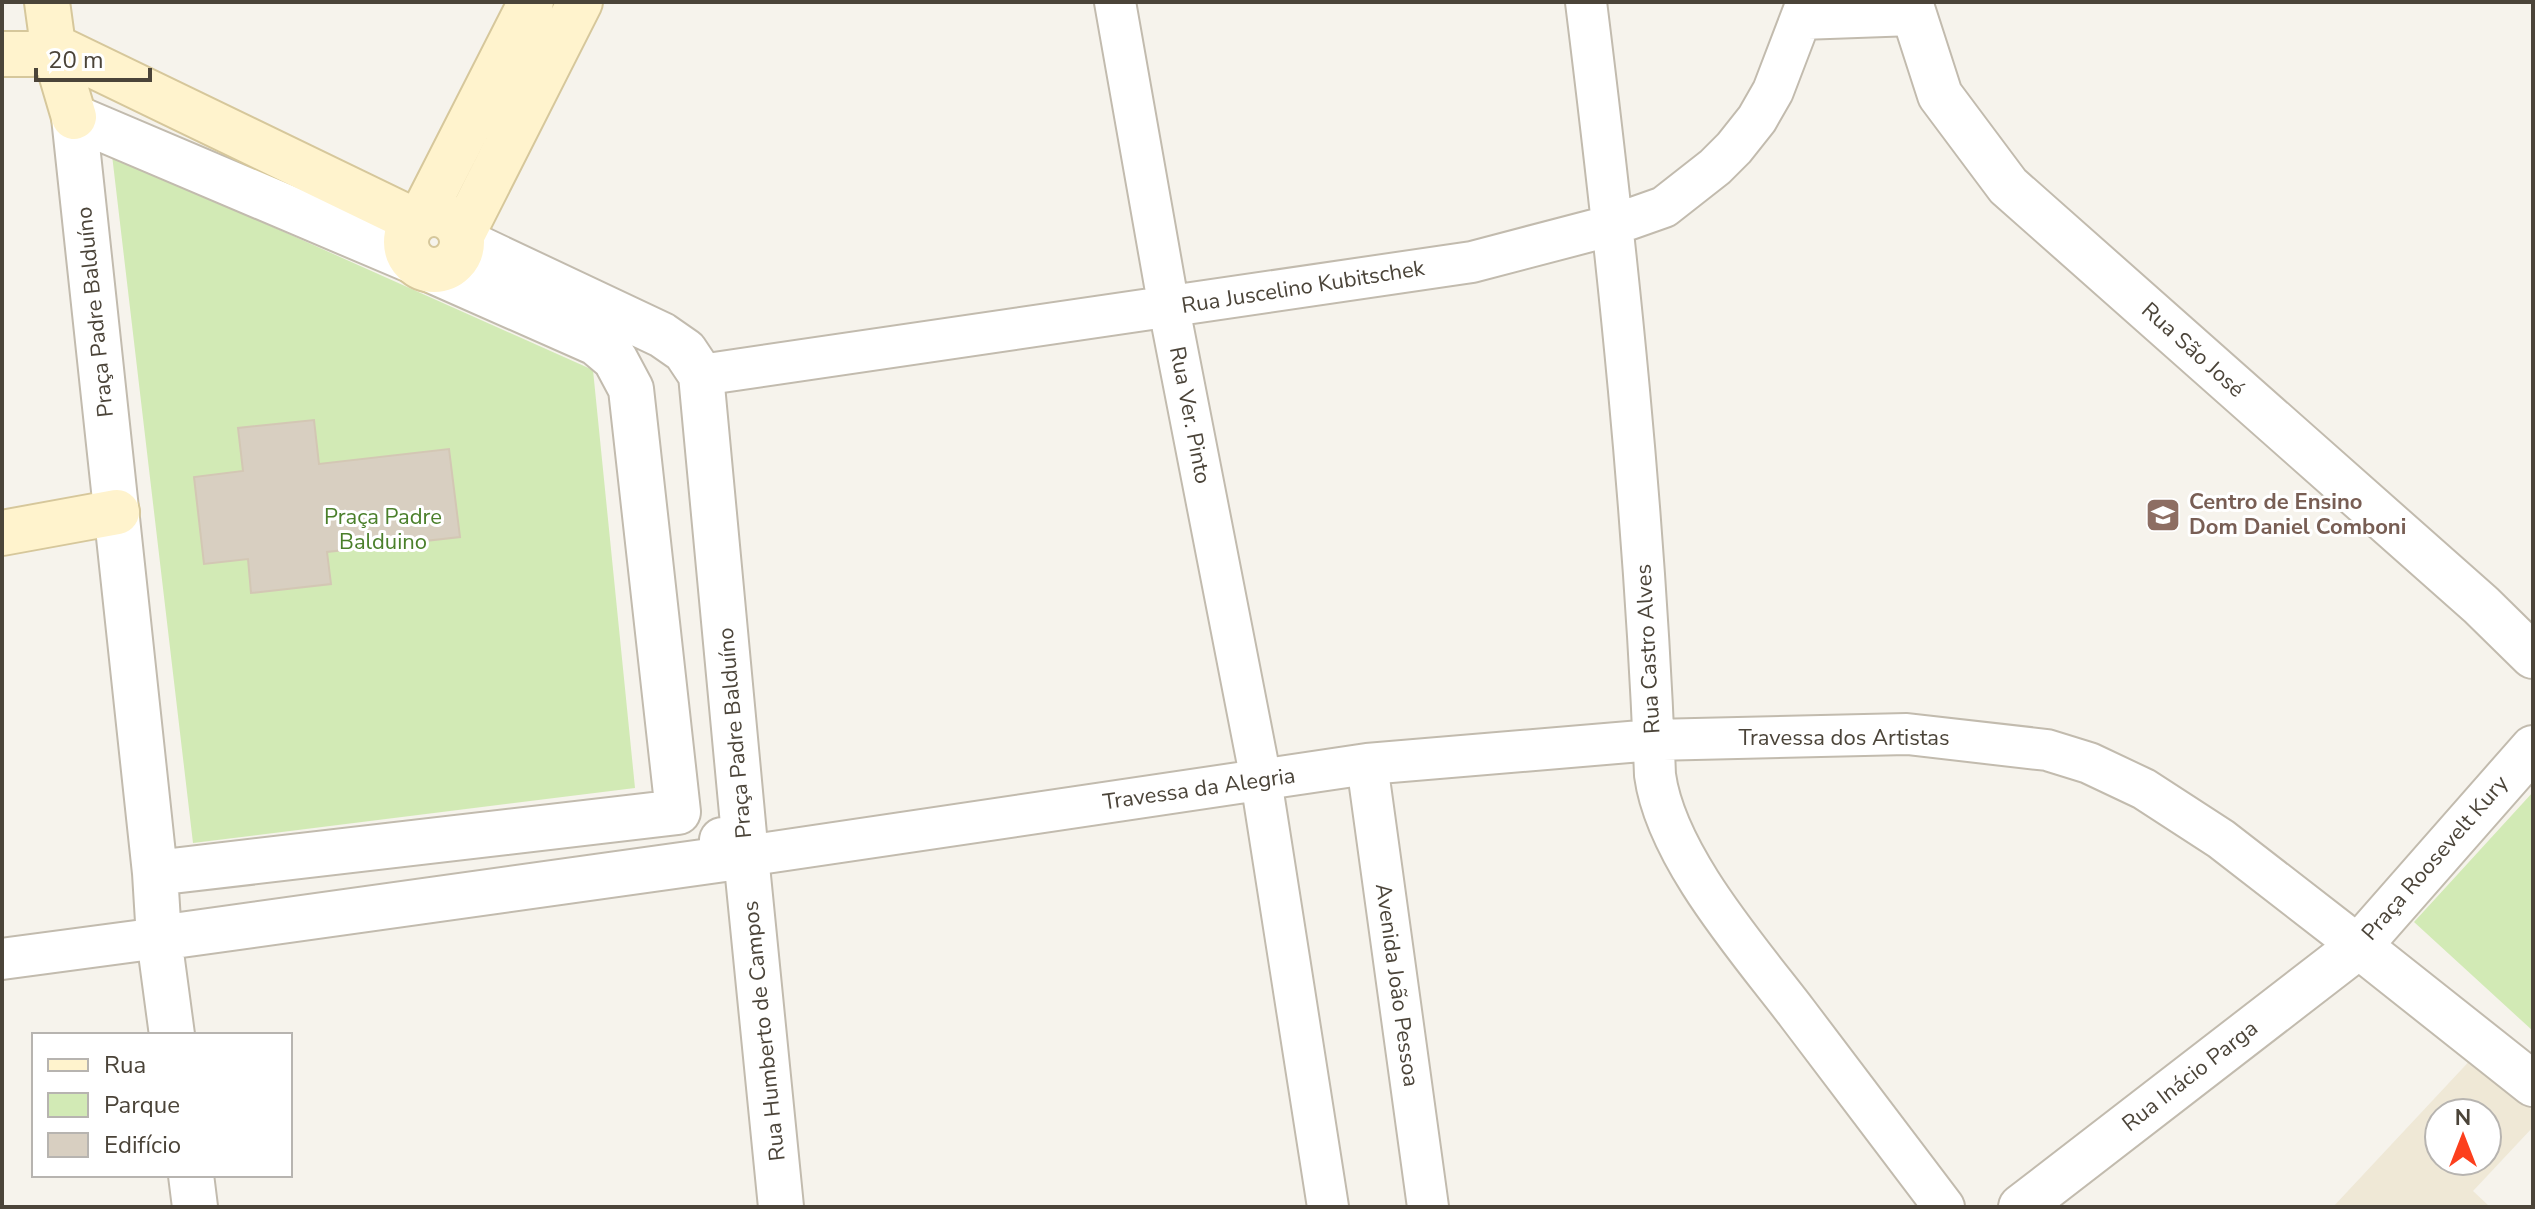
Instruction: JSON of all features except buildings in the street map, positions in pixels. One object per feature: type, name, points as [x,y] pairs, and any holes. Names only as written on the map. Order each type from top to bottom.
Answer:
[{"type":"main road","points":[[47,2],[53,46],[74,117]]},
{"type":"main road","points":[[420,242],[531,2]]},
{"type":"main road","points":[[2,57],[32,54],[53,46],[420,242],[441,269],[456,259],[462,238],[580,2]]},
{"type":"main road","points":[[2,57],[74,117]]},
{"type":"main road","points":[[2,533],[117,512]]},
{"type":"street","name":"Rua Ver. Pinto","points":[[1115,2],[1169,308],[1261,780]]},
{"type":"street","name":"Rua Castro Alves","points":[[1586,2],[1613,225],[1650,632],[1658,797],[1669,825],[1701,881],[1736,933],[1944,1207]]},
{"type":"street","name":"Rua Juscelino Kubitschek","points":[[701,375],[1472,262],[1613,225],[1664,207],[1734,148],[1757,119],[1773,91],[1804,11],[1911,9]]},
{"type":"street","name":"Rua São José","points":[[1911,9],[1940,95],[2008,186],[2481,605],[2533,656]]},
{"type":"street","points":[[74,117],[420,242],[596,343],[615,359],[631,389],[678,812]]},
{"type":"street","name":"Praça Padre Balduíno","points":[[74,117],[155,873],[159,938],[746,856],[701,375]]},
{"type":"street","points":[[462,238],[662,335],[685,351],[701,375]]},
{"type":"street","name":"Travessa dos Artistas","points":[[1653,740],[1907,734],[2047,750],[2089,763],[2144,789],[2221,839],[2359,946]]},
{"type":"street","name":"Travessa da Alegria","points":[[746,856],[1367,764],[1653,740]]},
{"type":"street","name":"Praça Roosevelt Kury","points":[[2533,748],[2359,946],[2533,1084]]},
{"type":"street","name":"Avenida João Pessoa","points":[[1367,764],[1428,1207]]},
{"type":"street","points":[[1261,780],[1328,1207]]},
{"type":"street","points":[[155,873],[678,812],[746,856]]},
{"type":"street","name":"Rua Humberto de Campos","points":[[746,856],[781,1207]]},
{"type":"street","points":[[2,959],[159,938],[172,1033]]},
{"type":"street","name":"Rua Inácio Parga","points":[[2021,1207],[2359,946]]},
{"type":"street","points":[[191,1177],[195,1207]]},
{"type":"shaded area","points":[[2476,1054],[2533,1106],[2533,1127],[2503,1159],[2503,1097],[2436,1097]]},
{"type":"shaded area","points":[[2423,1111],[2423,1177],[2486,1177],[2473,1191],[2490,1207],[2333,1207]]},
{"type":"green space","name":"Praça Padre Balduino","points":[[112,155],[593,370],[635,788],[193,843]]},
{"type":"green space","points":[[2533,792],[2533,1031],[2414,922]]},
{"type":"place","name":"Centro de Ensino Dom Daniel Comboni","points":[[2163,515]]}]
